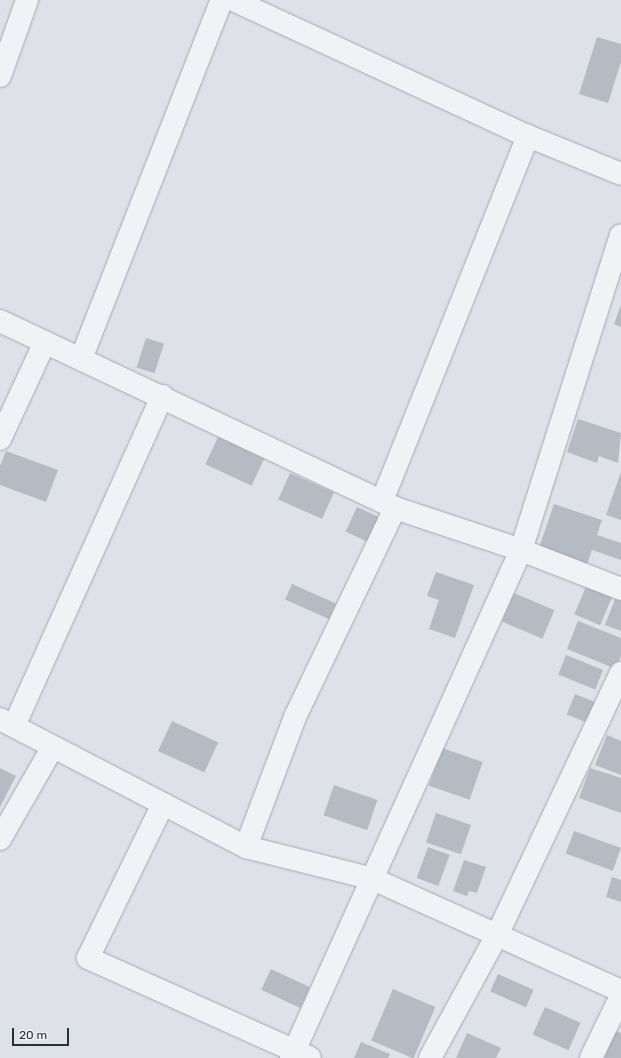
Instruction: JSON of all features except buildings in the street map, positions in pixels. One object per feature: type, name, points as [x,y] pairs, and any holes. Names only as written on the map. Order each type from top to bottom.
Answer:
[{"type":"street","points":[[0,76],[26,0]]},
{"type":"street","points":[[81,358],[222,0]]},
{"type":"street","points":[[233,0],[528,136],[621,174]]},
{"type":"street","points":[[246,847],[295,717],[389,504],[528,136]]},
{"type":"street","points":[[163,804],[88,958],[299,1056],[373,878],[521,550],[621,235]]},
{"type":"street","points":[[0,321],[389,504],[521,550],[621,589]]},
{"type":"street","points":[[0,439],[44,342]]},
{"type":"street","points":[[162,396],[7,723],[246,847],[373,878],[621,991]]},
{"type":"street","points":[[430,1058],[497,935],[621,673]]},
{"type":"street","points":[[0,839],[53,747]]},
{"type":"street","points":[[591,1058],[621,996]]}]
